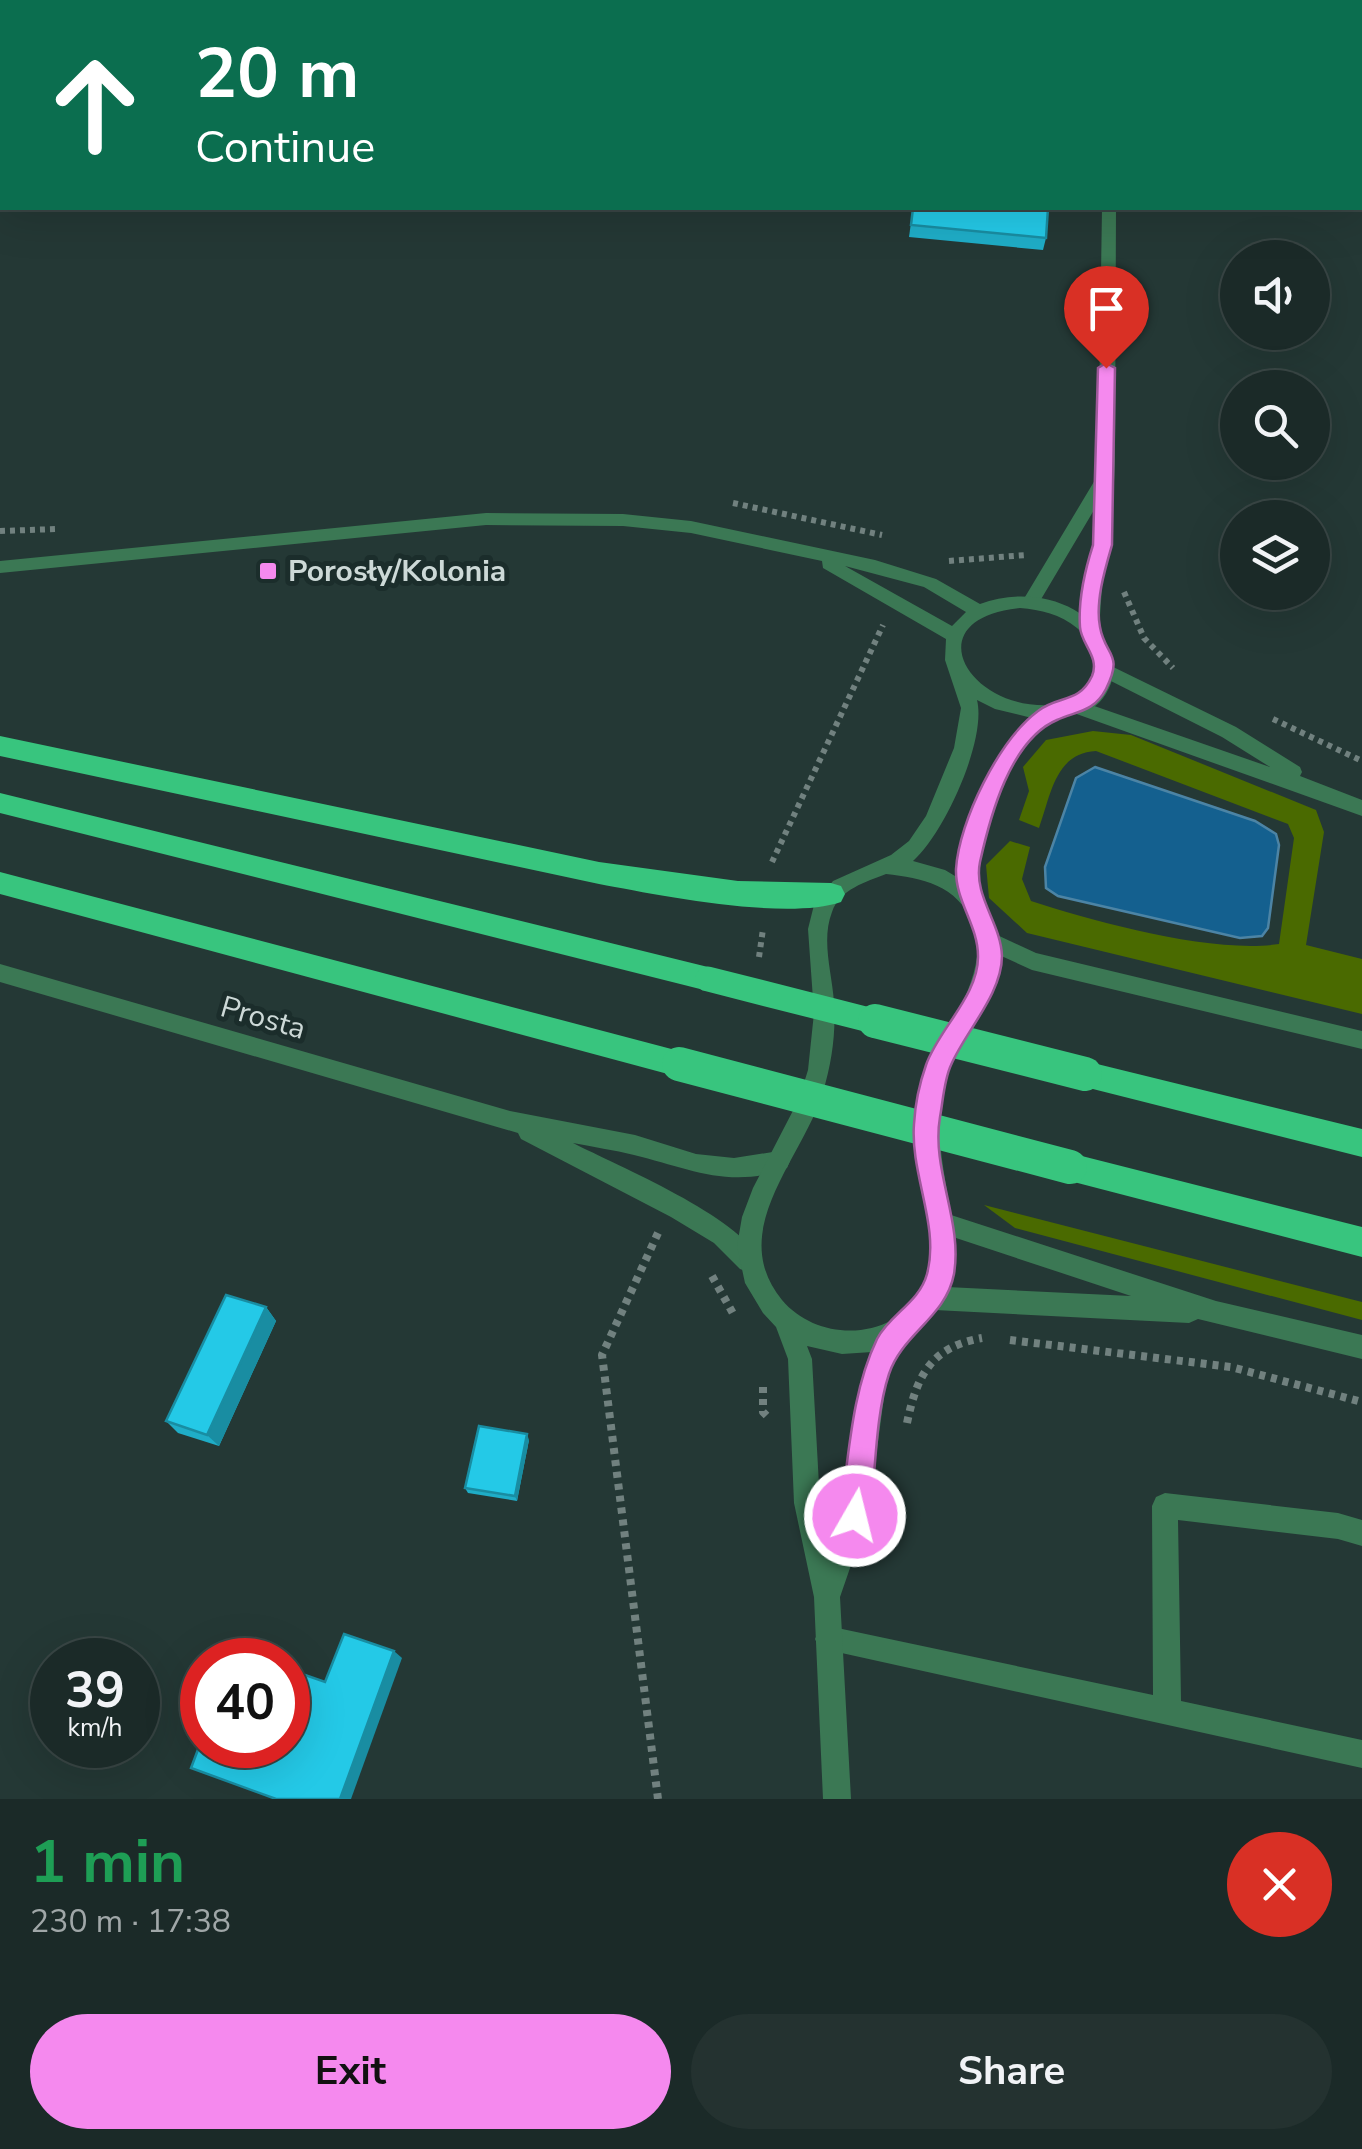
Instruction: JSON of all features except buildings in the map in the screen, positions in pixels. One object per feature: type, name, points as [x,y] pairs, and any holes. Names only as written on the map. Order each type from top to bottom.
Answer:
[{"type":"highway","points":[[0,746],[192,790],[647,881],[768,897],[831,894]]},
{"type":"highway","points":[[0,803],[1362,1143]]},
{"type":"highway","points":[[0,883],[1362,1242]]},
{"type":"highway","points":[[1259,1116],[1362,1133]]},
{"type":"street","points":[[1090,630],[1094,573],[1102,545],[1106,477],[1109,210]]},
{"type":"street","points":[[1031,602],[1106,477]]},
{"type":"street","points":[[0,566],[542,516],[692,527],[875,566],[930,583],[978,611]]},
{"type":"street","points":[[814,556],[954,636]]},
{"type":"street","points":[[837,1799],[826,1596],[807,1503],[800,1359],[787,1325],[755,1286],[748,1261],[752,1217],[807,1112],[820,1066],[824,1004],[818,925],[831,894],[849,880],[888,867],[913,851],[955,768],[970,720],[962,679],[952,658],[954,636],[978,611],[1012,602],[1031,602],[1058,609],[1090,630],[1099,642],[1105,670],[1093,694],[1077,707],[1048,714],[998,706],[962,679]]},
{"type":"street","points":[[1105,670],[1229,732],[1320,789]]},
{"type":"street","points":[[1077,707],[1121,718],[1205,754],[1320,789],[1362,808]]},
{"type":"street","points":[[826,1596],[855,1516],[875,1373],[894,1334],[932,1298],[940,1278],[940,1222],[926,1153],[929,1098],[938,1066],[982,983],[990,958],[990,940],[971,900],[968,868],[1000,769],[1020,739],[1048,714]]},
{"type":"street","points":[[888,867],[939,875],[971,900]]},
{"type":"street","points":[[990,940],[1032,960],[1362,1040]]},
{"type":"street","name":"Prosta","points":[[0,973],[510,1121],[635,1145],[696,1164],[734,1168],[779,1162]]},
{"type":"street","name":"Prosta","points":[[510,1121],[708,1226],[748,1261]]},
{"type":"street","points":[[940,1222],[1216,1313],[1362,1347]]},
{"type":"street","points":[[932,1298],[1216,1313]]},
{"type":"street","points":[[787,1325],[812,1338],[844,1342],[894,1334]]},
{"type":"street","points":[[1167,1711],[1165,1506],[1338,1526],[1362,1533]]},
{"type":"street","points":[[828,1639],[1362,1754]]},
{"type":"path","points":[[0,531],[67,529]]},
{"type":"path","points":[[944,562],[1038,554],[1055,561]]},
{"type":"path","points":[[1128,595],[1144,638],[1164,662],[1178,671]]},
{"type":"path","points":[[1264,715],[1362,762]]},
{"type":"path","points":[[658,1799],[602,1355],[656,1232],[669,1233]]},
{"type":"path","points":[[706,1263],[740,1324]]},
{"type":"path","points":[[868,1425],[896,1429],[906,1425],[915,1383],[929,1360],[951,1343],[980,1338],[1074,1345],[1231,1367],[1362,1402]]},
{"type":"path","points":[[763,1382],[762,1412],[770,1420],[805,1421]]},
{"type":"green space","points":[[1093,731],[1131,735],[1316,810],[1324,832],[1306,945],[1362,959],[1362,1014],[1027,933],[989,898],[986,865],[1010,841],[1030,847],[1022,879],[1031,901],[1188,940],[1252,946],[1279,944],[1294,838],[1288,824],[1096,751],[1071,759],[1063,768],[1039,828],[1019,820],[1029,791],[1023,767],[1046,740]]},
{"type":"green space","points":[[984,1205],[1362,1302],[1362,1320],[1015,1228]]},
{"type":"water","points":[[1095,767],[1255,821],[1276,834],[1279,845],[1268,928],[1262,936],[1240,938],[1058,896],[1046,888],[1045,867],[1076,778]]},
{"type":"place","name":"Porosły/Kolonia","points":[[268,571]]},
{"type":"route","points":[[855,1516],[875,1373],[894,1334],[924,1308],[940,1278],[943,1244],[926,1153],[926,1122],[938,1066],[978,993],[990,958],[990,940],[971,900],[968,868],[976,837],[1000,769],[1020,739],[1048,714],[1077,707],[1093,694],[1105,670],[1099,642],[1090,630],[1094,573],[1102,545],[1107,461],[1106,368]]}]
